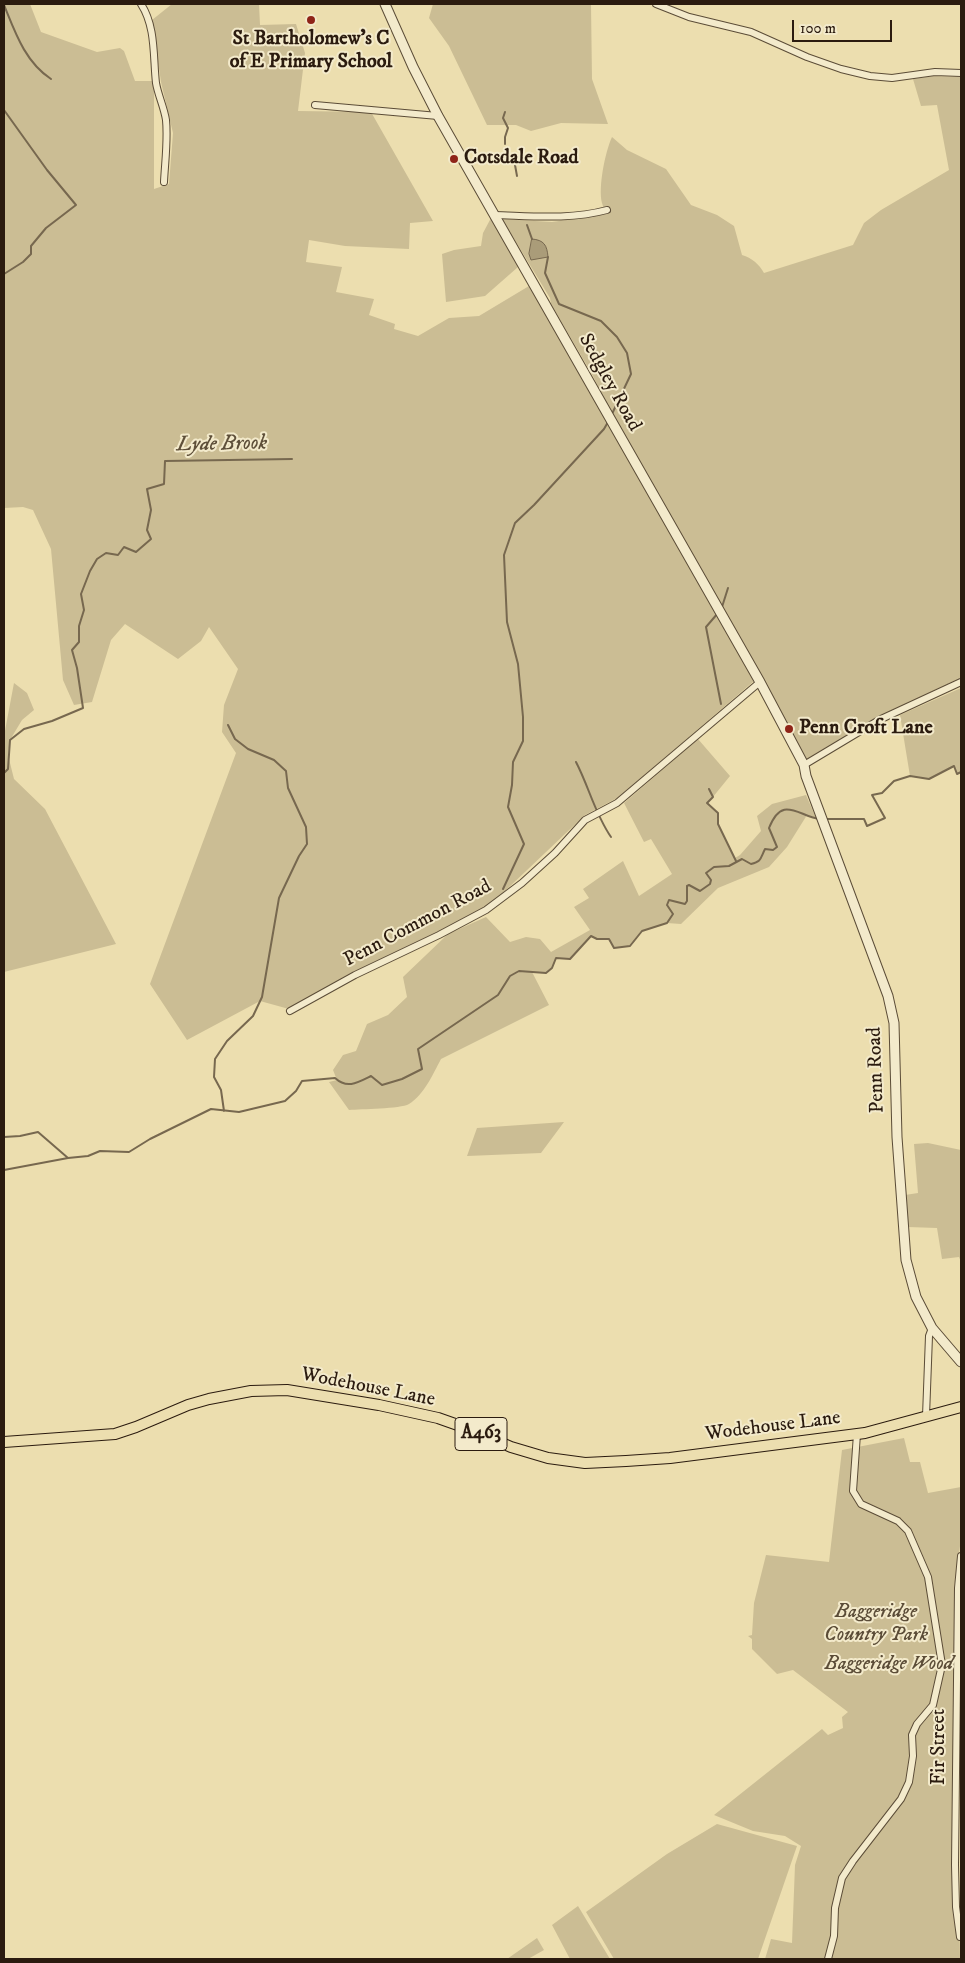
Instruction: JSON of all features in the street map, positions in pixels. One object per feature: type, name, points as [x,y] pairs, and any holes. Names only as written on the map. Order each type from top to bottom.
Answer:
[{"type":"main road","name":"Wodehouse Lane","points":[[4,1442],[115,1434],[188,1405],[209,1399],[251,1391],[287,1390],[379,1405],[438,1418],[511,1447],[548,1458],[584,1463],[670,1458],[857,1434],[961,1407]]},
{"type":"street","points":[[141,4],[150,28],[154,48],[156,83],[166,120],[164,182]]},
{"type":"street","name":"Sedgley Road","points":[[385,4],[413,67],[438,116],[760,682],[804,765],[806,776]]},
{"type":"street","points":[[656,4],[689,17],[752,32],[807,57],[841,69],[866,75],[892,78],[935,72],[961,73]]},
{"type":"street","points":[[316,105],[438,116]]},
{"type":"street","points":[[494,215],[561,217],[587,215],[607,210]]},
{"type":"street","name":"Penn Common Road","points":[[290,1011],[355,974],[439,936],[486,910],[522,883],[555,853],[585,820],[617,803],[760,682]]},
{"type":"street","points":[[804,765],[879,720],[961,682]]},
{"type":"street","name":"Penn Road","points":[[806,776],[888,996],[894,1023],[897,1137],[906,1260],[916,1297],[932,1328],[961,1362]]},
{"type":"street","points":[[926,1416],[928,1336],[932,1328]]},
{"type":"street","points":[[828,1959],[834,1936],[835,1908],[842,1878],[852,1861],[901,1799],[909,1782],[913,1756],[912,1735],[917,1724],[933,1705],[942,1665],[928,1578],[908,1531],[898,1521],[861,1504],[853,1491],[857,1434]]},
{"type":"street","name":"Fir Street","points":[[960,1937],[956,1907],[955,1865],[958,1588],[961,1556]]},
{"type":"green space","points":[[4,4],[30,4],[41,32],[97,52],[120,48],[124,51],[135,81],[154,81],[154,189],[169,184],[173,133],[161,82],[152,20],[172,4],[259,4],[260,25],[296,24],[305,53],[298,111],[371,112],[433,221],[410,223],[409,249],[345,246],[309,240],[306,262],[342,267],[336,292],[374,299],[369,315],[395,324],[394,329],[418,336],[449,318],[479,316],[529,286],[754,681],[619,797],[585,815],[486,909],[347,975],[289,1009],[260,1001],[187,1040],[150,984],[236,753],[222,732],[224,705],[238,669],[209,627],[201,641],[178,659],[125,624],[111,640],[92,702],[74,705],[63,680],[51,549],[33,510],[23,507],[4,508]]},
{"type":"green space","points":[[433,4],[591,5],[592,79],[608,124],[561,123],[531,131],[516,125],[487,125],[449,46],[429,18]]},
{"type":"green space","points":[[933,76],[961,77],[961,678],[873,719],[805,760],[610,411],[593,376],[551,304],[550,298],[502,219],[552,222],[607,214],[602,203],[601,188],[605,161],[612,137],[627,150],[666,169],[691,205],[717,215],[734,226],[742,255],[755,262],[764,273],[853,245],[864,223],[881,210],[949,170],[937,105],[921,106],[913,79]]},
{"type":"green space","points":[[491,218],[518,267],[485,296],[446,302],[442,254],[454,250],[481,246],[483,233]]},
{"type":"green space","points":[[14,683],[27,693],[34,710],[22,720],[10,740],[8,755],[14,779],[45,809],[116,944],[4,972],[4,736]]},
{"type":"green space","points":[[961,688],[961,772],[957,774],[954,766],[929,779],[910,776],[900,715]]},
{"type":"green space","points":[[698,739],[730,776],[708,803],[718,813],[718,824],[735,858],[740,855],[761,831],[757,816],[772,804],[806,795],[816,818],[807,815],[787,847],[769,867],[718,888],[681,924],[667,923],[642,931],[630,946],[614,948],[608,939],[597,939],[591,936],[570,959],[556,958],[552,968],[546,973],[532,972],[549,1005],[441,1059],[424,1090],[409,1104],[389,1108],[349,1110],[329,1082],[337,1080],[333,1070],[343,1055],[356,1051],[367,1024],[388,1015],[407,997],[403,977],[448,934],[486,917],[510,942],[526,937],[540,939],[551,952],[590,930],[574,907],[589,898],[583,889],[623,861],[639,896],[672,874],[651,839],[644,842],[624,803]]},
{"type":"green space","points":[[564,1122],[541,1153],[467,1156],[477,1128]]},
{"type":"green space","points":[[928,1143],[961,1150],[961,1262],[959,1257],[942,1259],[937,1228],[908,1227],[905,1195],[918,1193],[914,1144]]},
{"type":"green space","name":"Baggeridge Wood","points":[[904,1438],[910,1462],[920,1462],[928,1493],[961,1487],[961,1539],[954,1589],[960,1959],[765,1959],[771,1939],[792,1943],[795,1865],[801,1846],[785,1836],[753,1831],[714,1815],[822,1729],[828,1735],[843,1728],[842,1717],[848,1712],[793,1670],[777,1674],[752,1649],[752,1639],[748,1636],[752,1635],[754,1603],[766,1555],[829,1562],[842,1450]]},
{"type":"green space","points":[[717,1824],[797,1846],[758,1959],[614,1959],[586,1912],[667,1854]]},
{"type":"green space","points":[[578,1906],[610,1959],[570,1959],[552,1925]]},
{"type":"green space","points":[[537,1938],[544,1950],[528,1959],[507,1959]]},
{"type":"shaded area","points":[[532,239],[544,244],[548,257],[531,260],[529,254]]},
{"type":"waterway","points":[[4,5],[22,46],[34,64],[51,79]]},
{"type":"waterway","points":[[4,110],[47,170],[76,205],[46,228],[31,246],[31,254],[23,262],[4,274]]},
{"type":"waterway","points":[[505,112],[503,118],[508,128],[505,144]]},
{"type":"waterway","points":[[515,165],[517,176]]},
{"type":"waterway","points":[[527,225],[532,239]]},
{"type":"waterway","points":[[548,257],[545,273],[559,304],[601,321],[617,337],[627,353],[631,374],[611,416]]},
{"type":"waterway","points":[[503,889],[524,844],[508,807],[512,785],[513,762],[523,741],[523,717],[518,664],[507,622],[504,555],[515,523],[604,429],[608,422]]},
{"type":"waterway","name":"Lyde Brook","points":[[4,773],[8,769],[10,740],[24,729],[52,721],[83,708],[77,668],[72,650],[79,642],[79,626],[84,610],[81,594],[97,559],[106,553],[118,555],[124,547],[136,552],[151,539],[147,530],[151,510],[147,489],[164,484],[165,461],[292,459]]},
{"type":"waterway","points":[[722,607],[728,588]]},
{"type":"waterway","points":[[718,613],[706,627],[721,704]]},
{"type":"waterway","points":[[224,1111],[221,1090],[214,1077],[215,1059],[227,1041],[253,1016],[262,997],[279,898],[299,856],[307,844],[306,827],[288,788],[286,771],[274,760],[248,749],[235,739],[228,725]]},
{"type":"waterway","points":[[576,762],[605,828],[611,837]]},
{"type":"waterway","points":[[826,819],[864,819],[867,826],[885,818],[872,795],[882,793],[894,781],[910,776],[929,779],[954,766],[957,774],[961,772]]},
{"type":"waterway","points":[[709,789],[713,797],[707,803],[718,813],[718,824],[736,861]]},
{"type":"waterway","points":[[4,1137],[38,1132],[68,1158],[88,1156],[100,1151],[129,1152],[150,1139],[211,1109],[239,1112],[285,1101],[296,1091],[302,1081],[335,1078],[344,1083],[352,1084],[371,1076],[382,1085],[402,1079],[422,1069],[418,1049],[498,995],[510,976],[519,971],[546,973],[552,968],[556,958],[570,959],[591,936],[597,939],[609,939],[614,948],[630,946],[642,931],[667,923],[673,914],[667,905],[669,900],[685,904],[687,901],[687,886],[689,885],[700,891],[710,884],[711,880],[706,873],[714,867],[729,866],[742,859],[751,864],[755,863],[760,859],[765,849],[773,850],[777,847],[769,828],[779,812],[785,810],[797,811],[819,819]]},
{"type":"waterway","points":[[4,1170],[68,1158]]},
{"type":"place","name":"St Bartholomew's C of E Primary School","points":[[311,20]]},
{"type":"place","name":"Cotsdale Road","points":[[454,159]]},
{"type":"place","name":"Penn Croft Lane","points":[[789,729]]},
{"type":"park label","name":"Baggeridge Country Park","points":[[876,1624]]}]
